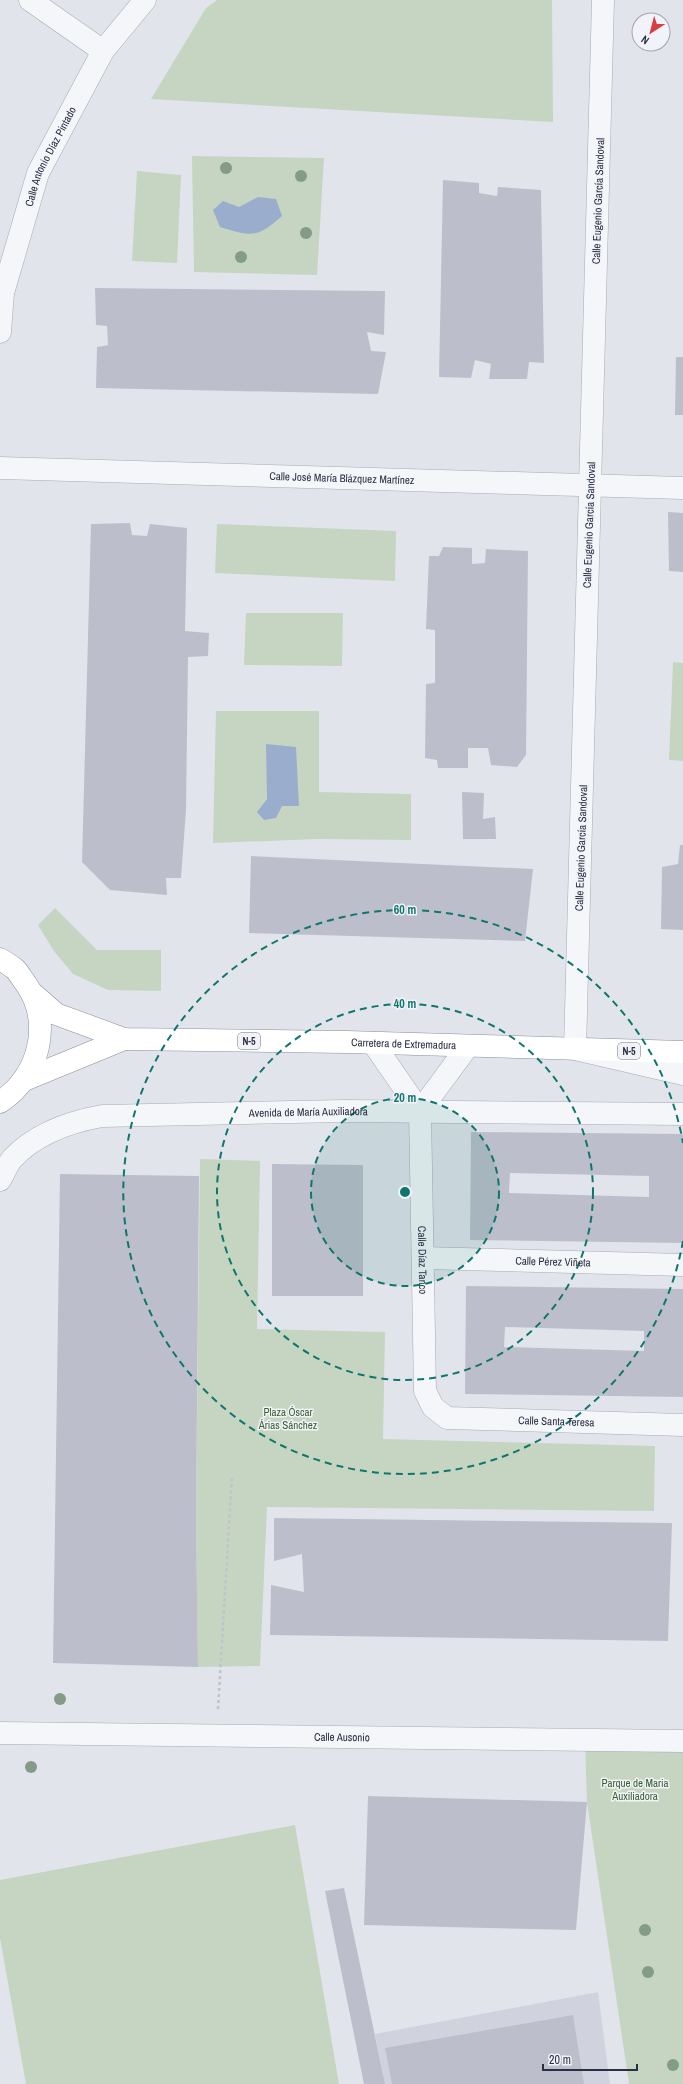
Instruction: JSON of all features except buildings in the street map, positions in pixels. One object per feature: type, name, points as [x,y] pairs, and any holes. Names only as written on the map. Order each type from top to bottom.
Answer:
[{"type":"highway","name":"Carretera de Extremadura","points":[[8,964],[32,994],[56,1014],[124,1039],[373,1043],[683,1052]]},
{"type":"highway","name":"Carretera de Extremadura","points":[[0,1102],[11,1095],[24,1080],[35,1060],[40,1038],[39,1015],[32,994]]},
{"type":"highway","name":"Carretera de Extremadura","points":[[24,1080],[124,1039]]},
{"type":"street","points":[[30,0],[103,51]]},
{"type":"street","name":"Calle Antonio Díaz Pintado","points":[[0,332],[3,293],[38,173],[103,51],[144,0]]},
{"type":"street","name":"Calle Eugenio García Sandoval","points":[[575,1049],[603,0]]},
{"type":"street","name":"Calle José María Blázquez Martínez","points":[[0,468],[683,488]]},
{"type":"street","points":[[0,946],[8,964]]},
{"type":"street","points":[[373,1043],[420,1111],[468,1046]]},
{"type":"street","points":[[635,1051],[683,1047]]},
{"type":"street","points":[[575,1049],[683,1074]]},
{"type":"street","name":"Avenida de María Auxiliadora","points":[[0,1180],[11,1160],[33,1140],[78,1120],[102,1116],[337,1111],[683,1114]]},
{"type":"street","name":"Calle Díaz Tanco","points":[[420,1111],[425,1391],[433,1407]]},
{"type":"street","name":"Calle Pérez Viñeta","points":[[423,1258],[683,1265]]},
{"type":"street","name":"Calle Santa Teresa","points":[[433,1407],[447,1418],[683,1425]]},
{"type":"street","name":"Calle Ausonio","points":[[0,1733],[683,1741]]},
{"type":"path","points":[[217,1736],[232,1476]]},
{"type":"shaded area","points":[[598,1992],[610,2084],[385,2084],[375,2034]]},
{"type":"green space","points":[[217,0],[552,0],[553,122],[151,99],[206,8]]},
{"type":"green space","points":[[192,156],[324,158],[317,275],[194,272]]},
{"type":"green space","points":[[137,171],[181,175],[177,263],[132,261]]},
{"type":"green space","points":[[217,524],[396,531],[395,581],[215,573]]},
{"type":"green space","points":[[246,613],[343,613],[342,666],[244,665]]},
{"type":"green space","points":[[673,662],[683,663],[683,761],[669,760]]},
{"type":"green space","points":[[216,711],[319,711],[319,792],[411,794],[411,840],[318,839],[213,843]]},
{"type":"green space","points":[[55,908],[97,950],[161,950],[161,991],[108,990],[73,974],[54,951],[38,925]]},
{"type":"green space","name":"Plaza Óscar Árias Sánchez","points":[[200,1159],[260,1161],[257,1329],[385,1332],[383,1439],[655,1446],[654,1511],[267,1507],[260,1666],[198,1667],[196,1521]]},
{"type":"green space","name":"Parque de Maria Auxiliadora","points":[[585,1740],[683,1741],[683,2084],[629,2084],[587,1802]]},
{"type":"green space","points":[[295,1825],[339,2084],[26,2084],[0,1938],[0,1880]]},
{"type":"water","points":[[258,197],[276,199],[282,216],[260,232],[254,234],[240,233],[220,227],[213,210],[223,201],[239,207]]},
{"type":"water","points":[[266,744],[296,747],[299,806],[282,806],[276,818],[264,820],[257,812],[267,799]]}]
